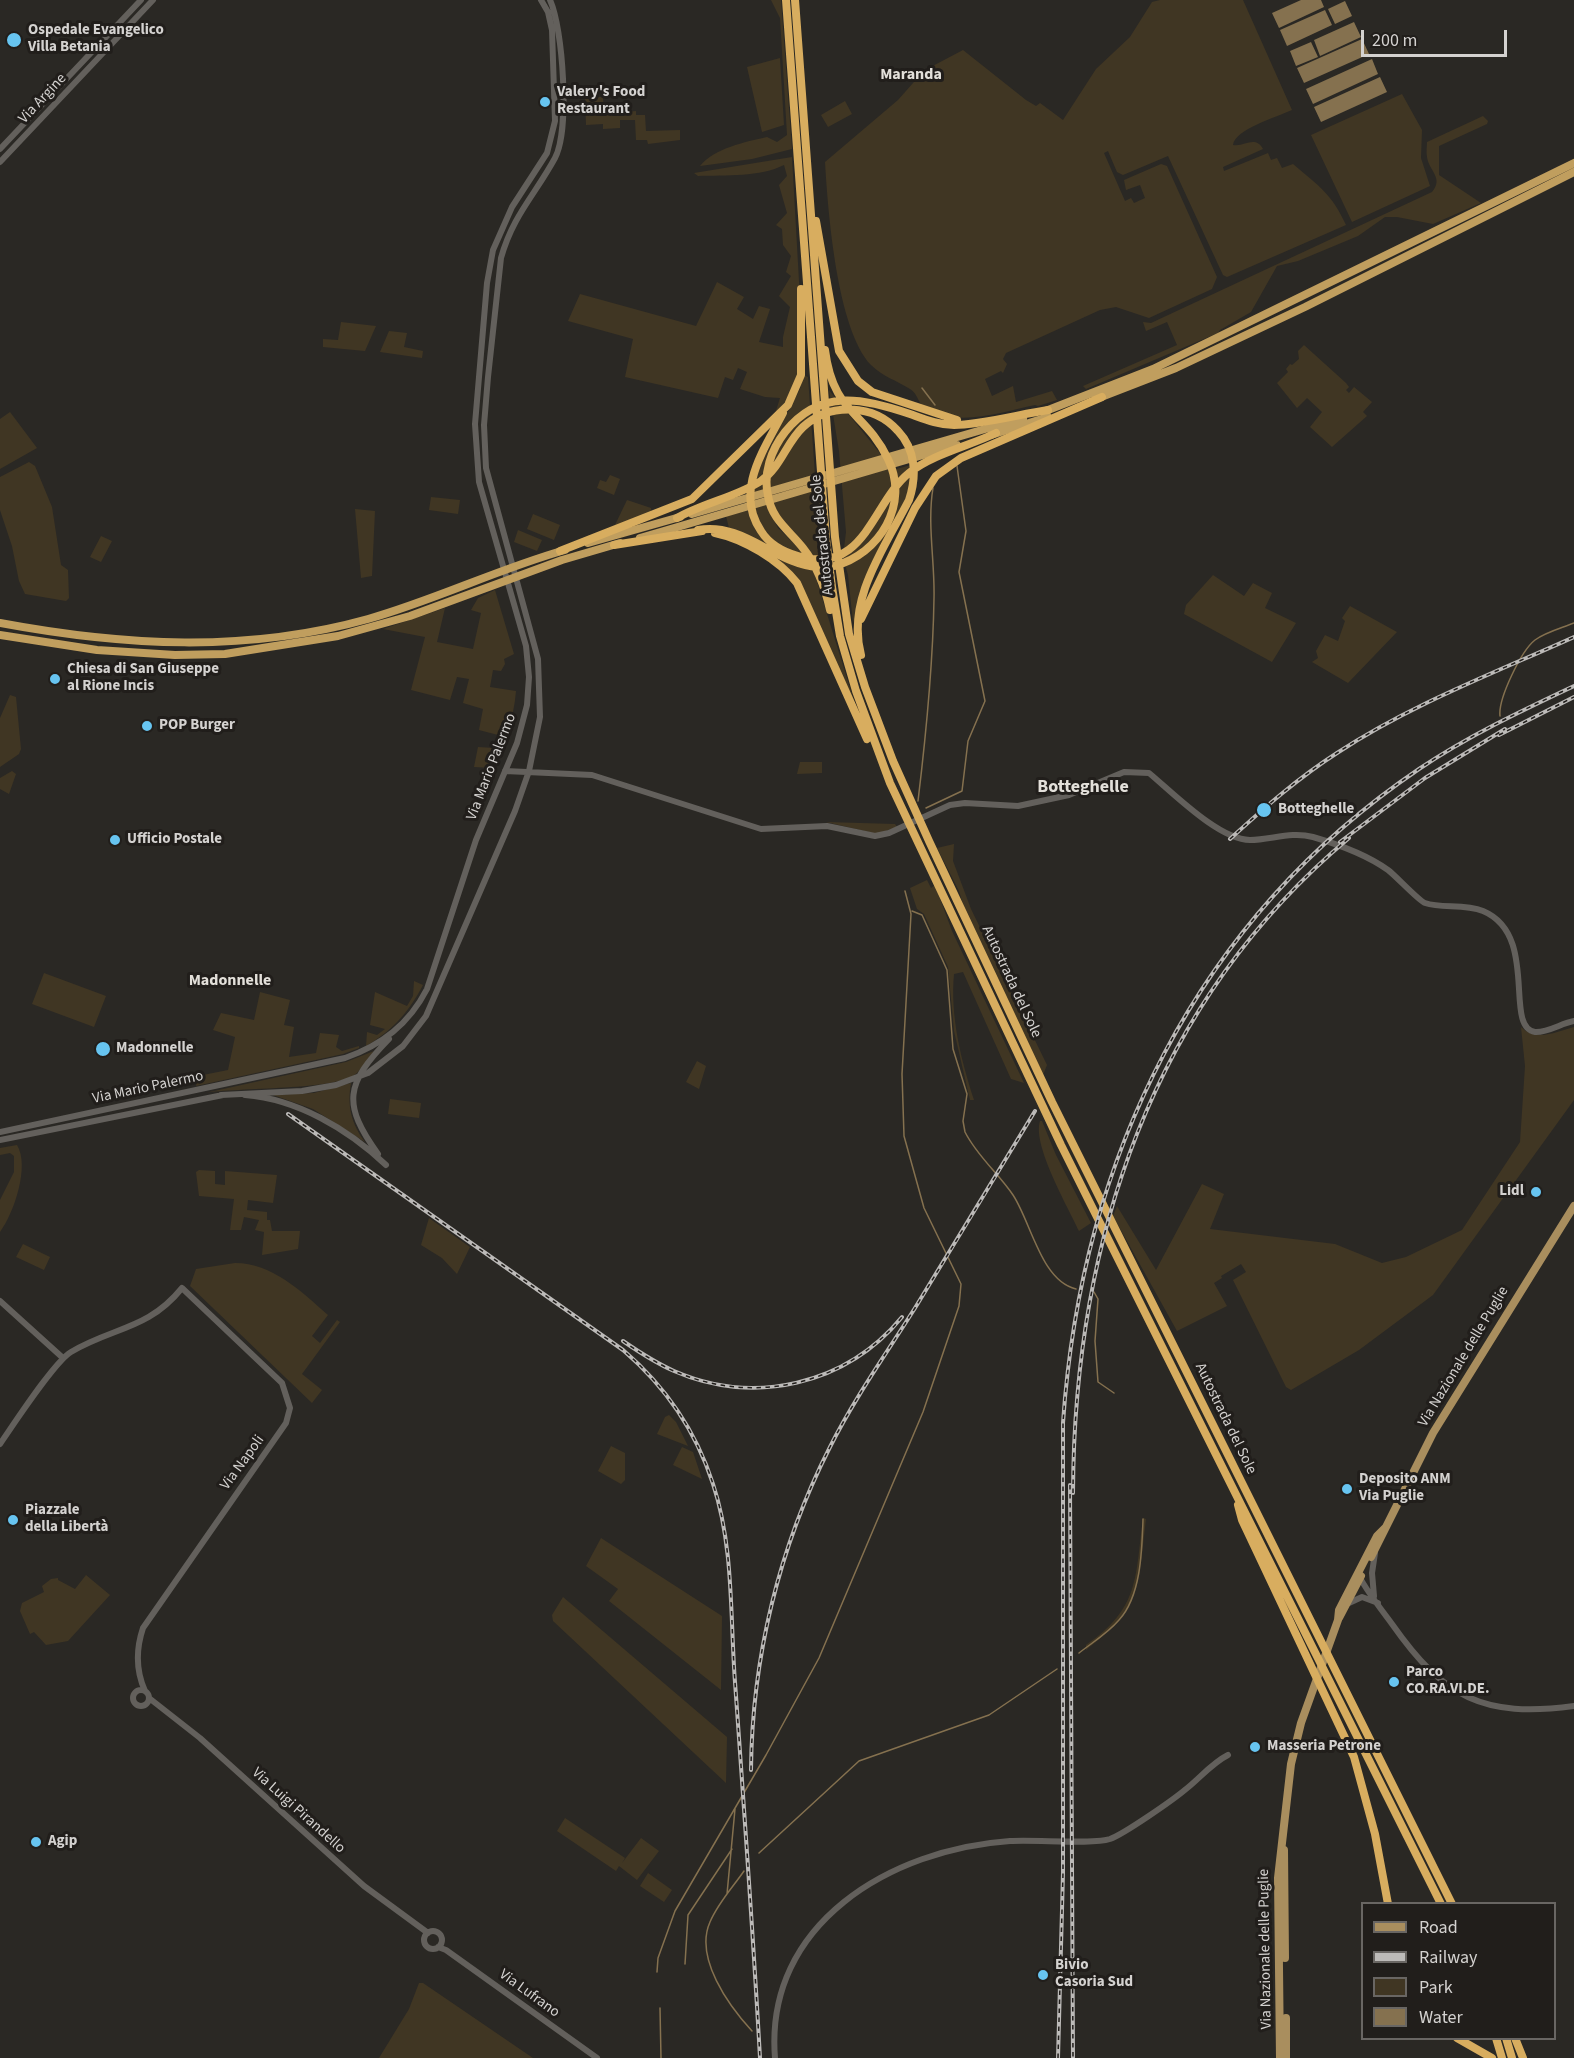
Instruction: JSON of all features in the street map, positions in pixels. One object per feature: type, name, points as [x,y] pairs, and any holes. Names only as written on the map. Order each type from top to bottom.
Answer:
[{"type":"highway","name":"Autostrada del Sole","points":[[786,0],[826,539],[840,636],[870,734],[890,783],[1094,1211],[1440,1902]]},
{"type":"highway","name":"Autostrada del Sole","points":[[795,0],[815,290],[841,586],[849,634],[878,722],[928,841],[1096,1192],[1451,1902]]},
{"type":"highway","points":[[805,136],[818,239],[839,351],[858,381],[872,392],[945,418],[976,421]]},
{"type":"highway","points":[[561,551],[1048,410],[1154,369],[1574,163]]},
{"type":"highway","points":[[857,631],[864,610],[915,508],[936,476],[961,458],[1176,368],[1305,307],[1574,172]]},
{"type":"highway","points":[[802,226],[801,375],[756,466],[749,493],[752,512],[761,531],[776,546],[792,554],[820,558],[850,549],[867,533],[891,492],[912,471],[996,433]]},
{"type":"highway","points":[[614,545],[699,530],[730,531],[741,534],[794,563],[833,566],[856,557],[877,540],[891,516],[894,503],[894,479],[888,459],[876,441],[846,408],[831,382],[815,290]]},
{"type":"highway","points":[[0,635],[97,650],[175,655],[225,654],[338,636],[410,616],[532,571],[614,545],[996,433],[1102,398]]},
{"type":"highway","points":[[840,636],[825,586],[813,562],[802,546],[777,520],[768,499],[766,472],[774,449],[789,427],[819,406],[850,399],[878,403],[934,423],[953,425],[1048,410]]},
{"type":"highway","points":[[0,623],[140,643],[256,640],[332,628],[368,619],[561,551],[681,505],[702,492],[788,405]]},
{"type":"highway","points":[[677,518],[760,481],[775,468],[802,428],[827,413],[848,409],[872,412],[901,434],[914,461],[914,485],[909,500],[865,587],[858,608],[859,649],[878,722]]},
{"type":"highway","points":[[699,530],[737,540],[781,566],[802,591],[870,746],[890,783]]},
{"type":"highway","points":[[1236,1496],[1242,1520],[1354,1757],[1375,1834],[1388,1902]]},
{"type":"highway","points":[[1460,2040],[1491,2058]]},
{"type":"highway","points":[[1497,2040],[1502,2058]]},
{"type":"highway","points":[[1507,2040],[1512,2058]]},
{"type":"highway","points":[[1516,2040],[1523,2058]]},
{"type":"main road","name":"Via Nazionale delle Puglie","points":[[1338,1620],[1339,1610],[1376,1550],[1434,1431],[1574,1206]]},
{"type":"main road","name":"Via Nazionale delle Puglie","points":[[1280,2058],[1278,1878],[1291,1764],[1310,1696],[1338,1620],[1349,1603],[1377,1536],[1385,1528]]},
{"type":"main road","name":"Via Nazionale delle Puglie","points":[[1282,1840],[1286,2058]]},
{"type":"street","name":"Via Argine","points":[[0,149],[141,0]]},
{"type":"street","name":"Via Argine","points":[[0,162],[153,0]]},
{"type":"street","name":"Via Mario Palermo","points":[[0,1132],[345,1058],[368,1049],[399,1028],[417,1008],[427,989],[476,840],[522,729],[527,705],[529,660],[479,482],[475,424],[487,283],[493,250],[512,207],[547,153],[555,121],[552,30],[542,0]]},
{"type":"street","name":"Via Mario Palermo","points":[[0,1140],[195,1099],[312,1089],[348,1081],[368,1073],[403,1046],[426,1016],[515,811],[529,771],[540,717],[538,659],[486,468],[484,425],[501,258],[509,232],[518,215],[555,158],[563,122],[559,30],[550,0]]},
{"type":"street","points":[[505,771],[592,775],[761,829],[827,826],[875,836],[896,830],[950,805],[965,803],[1018,806],[1090,787],[1114,775],[1134,770],[1149,773],[1217,827],[1243,840],[1300,834],[1377,863],[1410,887],[1424,903],[1470,906],[1496,918],[1506,928],[1517,955],[1521,1017],[1531,1031],[1538,1032],[1574,1021]]},
{"type":"street","points":[[221,1095],[274,1099],[297,1107],[324,1120],[371,1151],[386,1165],[355,1118],[354,1087],[367,1064],[399,1028]]},
{"type":"street","name":"Via Napoli","points":[[63,1358],[83,1346],[149,1319],[171,1301],[182,1288],[282,1383],[290,1408],[286,1423],[277,1437],[143,1628],[138,1648],[139,1674],[135,1693]]},
{"type":"street","points":[[0,1301],[63,1358],[0,1443]]},
{"type":"street","points":[[1374,1597],[1376,1550]]},
{"type":"street","points":[[1359,1575],[1373,1587]]},
{"type":"street","points":[[1359,1575],[1425,1668],[1463,1695],[1491,1706],[1513,1710],[1574,1706]]},
{"type":"street","points":[[1349,1603],[1362,1597],[1378,1604]]},
{"type":"street","name":"Via Napoli","points":[[139,1674],[149,1698]]},
{"type":"street","points":[[145,1691],[135,1693],[134,1701],[144,1705],[149,1698]]},
{"type":"street","name":"Via Luigi Pirandello","points":[[149,1698],[200,1738],[364,1886],[426,1935]]},
{"type":"street","name":"Via Luigi Pirandello","points":[[144,1705],[164,1711]]},
{"type":"street","points":[[775,2058],[776,2019],[780,1999],[792,1966],[813,1932],[847,1898],[891,1870],[931,1855],[988,1843],[1110,1839],[1185,1790],[1228,1755]]},
{"type":"street","points":[[437,1932],[440,1944],[427,1946],[426,1935],[437,1932]]},
{"type":"street","name":"Via Lufrano","points":[[440,1944],[597,2058]]},
{"type":"green space","points":[[771,0],[781,0],[792,149],[752,159],[700,166],[722,150],[767,137],[777,142],[787,135],[780,18]]},
{"type":"green space","points":[[1160,0],[1243,0],[1292,110],[1258,124],[1235,139],[1233,145],[1253,142],[1263,149],[1223,167],[1224,171],[1268,153],[1271,160],[1277,158],[1282,168],[1293,164],[1330,198],[1346,225],[1227,277],[1223,275],[1168,156],[1123,175],[1117,172],[1108,151],[1104,153],[1125,201],[1131,198],[1134,203],[1145,198],[1140,185],[1126,190],[1124,180],[1161,164],[1167,166],[1217,277],[1212,289],[1149,318],[1116,307],[1100,310],[1006,353],[1003,359],[1007,364],[1003,373],[1001,371],[985,379],[992,396],[1013,386],[1016,402],[1052,391],[1057,400],[1038,406],[964,418],[949,417],[923,406],[912,391],[871,365],[859,348],[842,298],[836,269],[825,162],[898,100],[921,74],[926,76],[929,74],[927,69],[963,50],[1026,100],[1036,106],[1040,103],[1063,120],[1096,69],[1130,37],[1152,2]]},
{"type":"green space","points":[[780,58],[784,125],[762,132],[747,67]]},
{"type":"green space","points":[[1402,94],[1422,130],[1421,158],[1430,186],[1352,222],[1311,135]]},
{"type":"green space","points":[[585,97],[603,97],[604,114],[636,111],[636,115],[645,115],[646,131],[680,130],[680,140],[648,144],[647,140],[636,140],[635,120],[620,120],[620,128],[603,129],[603,124],[586,125]]},
{"type":"green space","points":[[845,101],[852,114],[828,127],[821,115]]},
{"type":"green space","points":[[1483,116],[1488,121],[1487,124],[1439,146],[1439,175],[1481,203],[1433,224],[1385,217],[1358,236],[1298,261],[1277,266],[1251,312],[1218,333],[1086,389],[1083,386],[1177,345],[1167,322],[1146,331],[1143,322],[1151,323],[1432,192],[1437,183],[1428,162],[1427,142]]},
{"type":"green space","points":[[792,157],[800,299],[799,370],[789,397],[775,414],[780,398],[765,397],[740,389],[747,372],[738,368],[733,380],[725,377],[718,398],[625,377],[633,339],[568,321],[580,294],[696,326],[717,282],[744,297],[737,309],[753,319],[759,306],[770,309],[759,342],[783,347],[790,307],[779,296],[791,276],[786,272],[791,256],[783,245],[782,229],[776,225],[787,213],[779,185],[787,176],[784,165],[764,172],[742,175],[698,176],[694,173]]},
{"type":"green space","points":[[341,322],[376,326],[365,351],[323,347],[323,339],[338,340]]},
{"type":"green space","points":[[389,331],[407,333],[404,347],[423,351],[422,358],[380,352]]},
{"type":"green space","points":[[1304,345],[1346,383],[1349,387],[1346,390],[1349,393],[1354,387],[1372,402],[1363,412],[1367,416],[1332,447],[1310,427],[1322,412],[1307,398],[1297,408],[1277,383],[1288,372],[1286,369],[1290,364],[1292,365],[1299,359],[1298,351]]},
{"type":"green space","points":[[803,375],[808,377],[818,517],[817,545],[824,576],[810,552],[781,521],[770,493],[771,465],[784,439],[804,417],[802,413],[782,431],[767,459],[763,485],[766,506],[778,528],[802,551],[814,572],[855,704],[800,583],[783,564],[731,536],[726,516],[755,509],[754,477],[800,389]]},
{"type":"green space","points":[[829,390],[879,452],[889,471],[911,465],[910,488],[860,594],[853,623],[848,575],[843,557],[846,532],[839,451]]},
{"type":"green space","points":[[10,412],[37,448],[0,469],[0,419]]},
{"type":"green space","points":[[29,462],[35,466],[52,507],[61,565],[68,570],[69,598],[66,601],[25,594],[19,581],[12,546],[0,510],[0,477]]},
{"type":"green space","points":[[610,475],[620,479],[614,495],[597,488],[600,480],[606,482]]},
{"type":"green space","points":[[431,497],[460,500],[458,514],[429,510]]},
{"type":"green space","points":[[627,500],[651,508],[651,513],[615,525]]},
{"type":"green space","points":[[355,509],[375,511],[372,576],[361,578]]},
{"type":"green space","points":[[533,514],[560,525],[554,540],[527,529]]},
{"type":"green space","points":[[518,530],[542,540],[537,551],[514,542]]},
{"type":"green space","points":[[101,536],[112,541],[101,562],[90,557]]},
{"type":"green space","points":[[1213,575],[1244,596],[1253,583],[1272,593],[1265,608],[1296,623],[1272,662],[1184,614],[1186,605]]},
{"type":"green space","points":[[495,590],[514,654],[504,659],[505,664],[501,671],[493,670],[490,687],[516,691],[515,701],[508,731],[493,768],[474,767],[478,747],[494,748],[498,735],[479,730],[483,709],[463,703],[469,679],[457,677],[450,700],[411,690],[425,637],[383,629],[445,608],[437,642],[473,649],[481,613],[471,610],[478,598]]},
{"type":"green space","points":[[1350,606],[1397,632],[1348,683],[1312,662],[1318,658],[1316,651],[1325,635],[1338,641],[1345,621],[1342,618]]},
{"type":"green space","points":[[10,695],[16,697],[21,749],[19,754],[0,767],[0,718]]},
{"type":"green space","points":[[800,762],[822,762],[822,773],[797,774]]},
{"type":"green space","points":[[12,771],[16,774],[9,794],[0,789],[0,778]]},
{"type":"green space","points":[[826,822],[895,824],[897,827],[877,834]]},
{"type":"green space","points":[[954,844],[953,861],[971,909],[1047,1065],[1043,1075],[937,848]]},
{"type":"green space","points":[[927,880],[931,888],[935,885],[952,931],[1024,1083],[1011,1079],[963,972],[954,974],[955,1022],[974,1100],[970,1100],[954,1031],[948,967],[924,914],[917,909],[910,888]]},
{"type":"green space","points":[[44,973],[106,996],[94,1027],[32,1004]]},
{"type":"green space","points":[[414,981],[423,985],[412,1004],[392,1027],[366,1046],[367,1032],[377,1035],[385,1029],[370,1025],[375,992],[407,1006],[413,996]]},
{"type":"green space","points":[[260,992],[290,1000],[284,1025],[294,1027],[289,1057],[316,1053],[320,1033],[339,1035],[336,1047],[342,1051],[359,1046],[359,1048],[343,1054],[196,1086],[198,1076],[228,1070],[235,1037],[213,1030],[221,1013],[254,1020]]},
{"type":"green space","points":[[1521,1027],[1527,1032],[1540,1035],[1574,1027],[1574,1100],[1433,1295],[1359,1350],[1291,1390],[1286,1387],[1233,1280],[1246,1272],[1241,1264],[1214,1283],[1227,1306],[1177,1331],[1113,1216],[1117,1206],[1156,1270],[1202,1184],[1224,1194],[1210,1229],[1335,1244],[1382,1263],[1406,1257],[1462,1230],[1520,1142],[1525,1066]]},
{"type":"green space","points":[[374,1051],[357,1073],[346,1079],[330,1083],[205,1093],[346,1062]]},
{"type":"green space","points":[[697,1061],[706,1066],[699,1089],[686,1082]]},
{"type":"green space","points":[[351,1083],[351,1114],[365,1142],[313,1109],[273,1095],[314,1093]]},
{"type":"green space","points":[[390,1099],[421,1103],[419,1118],[388,1114]]},
{"type":"green space","points":[[1040,1121],[1091,1223],[1079,1231],[1046,1160],[1039,1132]]},
{"type":"green space","points":[[17,1145],[22,1165],[19,1189],[0,1232],[0,1200],[14,1172],[14,1156],[10,1153],[0,1155],[0,1148]]},
{"type":"green space","points":[[199,1170],[215,1171],[215,1184],[225,1185],[225,1171],[277,1175],[273,1203],[248,1200],[247,1210],[267,1212],[267,1220],[270,1220],[272,1231],[300,1231],[298,1249],[262,1255],[264,1232],[255,1230],[259,1220],[244,1217],[241,1230],[230,1230],[234,1199],[199,1196],[196,1172]]},
{"type":"green space","points":[[429,1218],[470,1247],[457,1274],[442,1258],[421,1245]]},
{"type":"green space","points":[[23,1244],[50,1257],[44,1270],[16,1257]]},
{"type":"green space","points":[[235,1263],[249,1264],[274,1273],[328,1315],[312,1336],[320,1343],[337,1320],[340,1322],[302,1374],[322,1390],[312,1403],[190,1286],[196,1269]]},
{"type":"green space","points":[[669,1415],[676,1422],[688,1446],[657,1434],[665,1417]]},
{"type":"green space","points":[[611,1446],[625,1453],[625,1480],[621,1484],[598,1471]]},
{"type":"green space","points":[[682,1447],[693,1452],[702,1479],[673,1465]]},
{"type":"green space","points":[[1143,1518],[1146,1519],[1141,1561],[1134,1593],[1118,1621],[1086,1650],[1086,1645],[1117,1618],[1126,1604],[1136,1575]]},
{"type":"green space","points":[[601,1538],[722,1616],[721,1690],[609,1601],[618,1589],[586,1566]]},
{"type":"green space","points":[[86,1575],[110,1595],[68,1641],[46,1645],[34,1632],[30,1634],[20,1611],[22,1603],[44,1592],[42,1586],[51,1579],[58,1578],[75,1589]]},
{"type":"green space","points":[[563,1597],[727,1737],[726,1783],[553,1621],[552,1615]]},
{"type":"green space","points":[[565,1818],[625,1858],[622,1863],[641,1838],[659,1851],[637,1880],[619,1866],[616,1871],[557,1831]]},
{"type":"green space","points":[[648,1873],[672,1890],[664,1902],[640,1886]]},
{"type":"green space","points":[[419,1983],[423,1983],[533,2058],[379,2058],[409,2009]]},
{"type":"water","points":[[1301,0],[1321,0],[1324,7],[1279,28],[1272,13]]},
{"type":"water","points":[[1345,1],[1352,16],[1335,24],[1328,9]]},
{"type":"water","points":[[1325,10],[1332,25],[1287,46],[1280,30]]},
{"type":"water","points":[[1354,22],[1361,37],[1320,56],[1314,40]]},
{"type":"water","points":[[1362,39],[1369,54],[1304,83],[1297,68]]},
{"type":"water","points":[[1311,42],[1318,57],[1296,66],[1290,51]]},
{"type":"water","points":[[1372,59],[1378,74],[1313,104],[1306,89]]},
{"type":"water","points":[[1380,77],[1387,92],[1321,122],[1314,107]]},
{"type":"waterway","points":[[922,388],[935,405]]},
{"type":"waterway","points":[[926,808],[962,791],[968,741],[985,701],[959,572],[966,531],[957,466]]},
{"type":"waterway","points":[[918,801],[932,649],[934,584],[931,502],[933,488]]},
{"type":"waterway","points":[[1500,716],[1500,708],[1507,687],[1517,664],[1529,646],[1544,635],[1574,623]]},
{"type":"waterway","points":[[657,1972],[658,1958],[675,1911],[766,1755],[819,1658],[923,1412],[959,1306],[961,1284],[924,1208],[904,1136],[902,1074],[911,914],[905,891]]},
{"type":"waterway","points":[[912,911],[922,915],[947,970],[953,1049],[967,1094],[963,1121],[965,1132],[1013,1195],[1045,1263],[1064,1284],[1076,1289]]},
{"type":"waterway","points":[[1094,1292],[1098,1299],[1095,1341],[1098,1382],[1114,1393]]},
{"type":"waterway","points":[[1079,1653],[1115,1625],[1132,1599],[1139,1572],[1143,1519]]},
{"type":"waterway","points":[[759,1853],[859,1761],[989,1715],[1057,1669]]},
{"type":"waterway","points":[[727,1894],[735,1809]]},
{"type":"waterway","points":[[685,1964],[688,1915],[732,1849]]},
{"type":"waterway","points":[[744,1871],[713,1915],[706,1936],[710,1966],[716,1981],[733,2008],[752,2031]]},
{"type":"waterway","points":[[660,2008],[661,2058]]},
{"type":"railway","points":[[1230,839],[1295,783],[1365,736],[1453,690],[1574,637]]},
{"type":"railway","points":[[1058,2058],[1063,1873],[1063,1423],[1074,1325],[1095,1231],[1125,1140],[1164,1054],[1213,973],[1272,898],[1340,830],[1419,769],[1476,735],[1574,686]]},
{"type":"railway","points":[[1499,735],[1574,697]]},
{"type":"railway","points":[[1340,842],[1425,778],[1505,729]]},
{"type":"railway","points":[[1073,1493],[1077,1400],[1089,1308],[1109,1219],[1137,1134],[1175,1052],[1222,975],[1280,904],[1349,838]]},
{"type":"railway","points":[[751,1770],[757,1686],[763,1645],[783,1564],[812,1485],[849,1412],[1035,1111]]},
{"type":"railway","points":[[288,1114],[623,1350],[665,1394],[698,1446],[720,1508],[728,1557],[760,2058]]},
{"type":"railway","points":[[623,1341],[667,1368],[704,1382],[736,1387],[767,1387],[797,1383],[826,1373],[854,1359],[879,1340],[902,1317]]},
{"type":"railway","points":[[1070,1485],[1073,2058]]},
{"type":"place","name":"Ospedale Evangelico Villa Betania","points":[[14,40]]},
{"type":"place","name":"Valery's Food Restaurant","points":[[545,102]]},
{"type":"place","name":"Chiesa di San Giuseppe al Rione Incis","points":[[55,679]]},
{"type":"place","name":"POP Burger","points":[[147,726]]},
{"type":"place","name":"Botteghelle","points":[[1264,810]]},
{"type":"place","name":"Ufficio Postale","points":[[115,840]]},
{"type":"place","name":"Madonnelle","points":[[103,1049]]},
{"type":"place","name":"Lidl","points":[[1536,1192]]},
{"type":"place","name":"Deposito ANM Via Puglie","points":[[1347,1489]]},
{"type":"place","name":"Piazzale della Libertà","points":[[13,1520]]},
{"type":"place","name":"Parco CO.RA.VI.DE.","points":[[1394,1682]]},
{"type":"place","name":"Masseria Petrone","points":[[1255,1747]]},
{"type":"place","name":"Agip","points":[[36,1842]]},
{"type":"place","name":"Bivio Casoria Sud","points":[[1043,1975]]},
{"type":"district","name":"Maranda","points":[[911,75]]},
{"type":"district","name":"Botteghelle","points":[[1083,788]]},
{"type":"district","name":"Madonnelle","points":[[230,981]]}]
